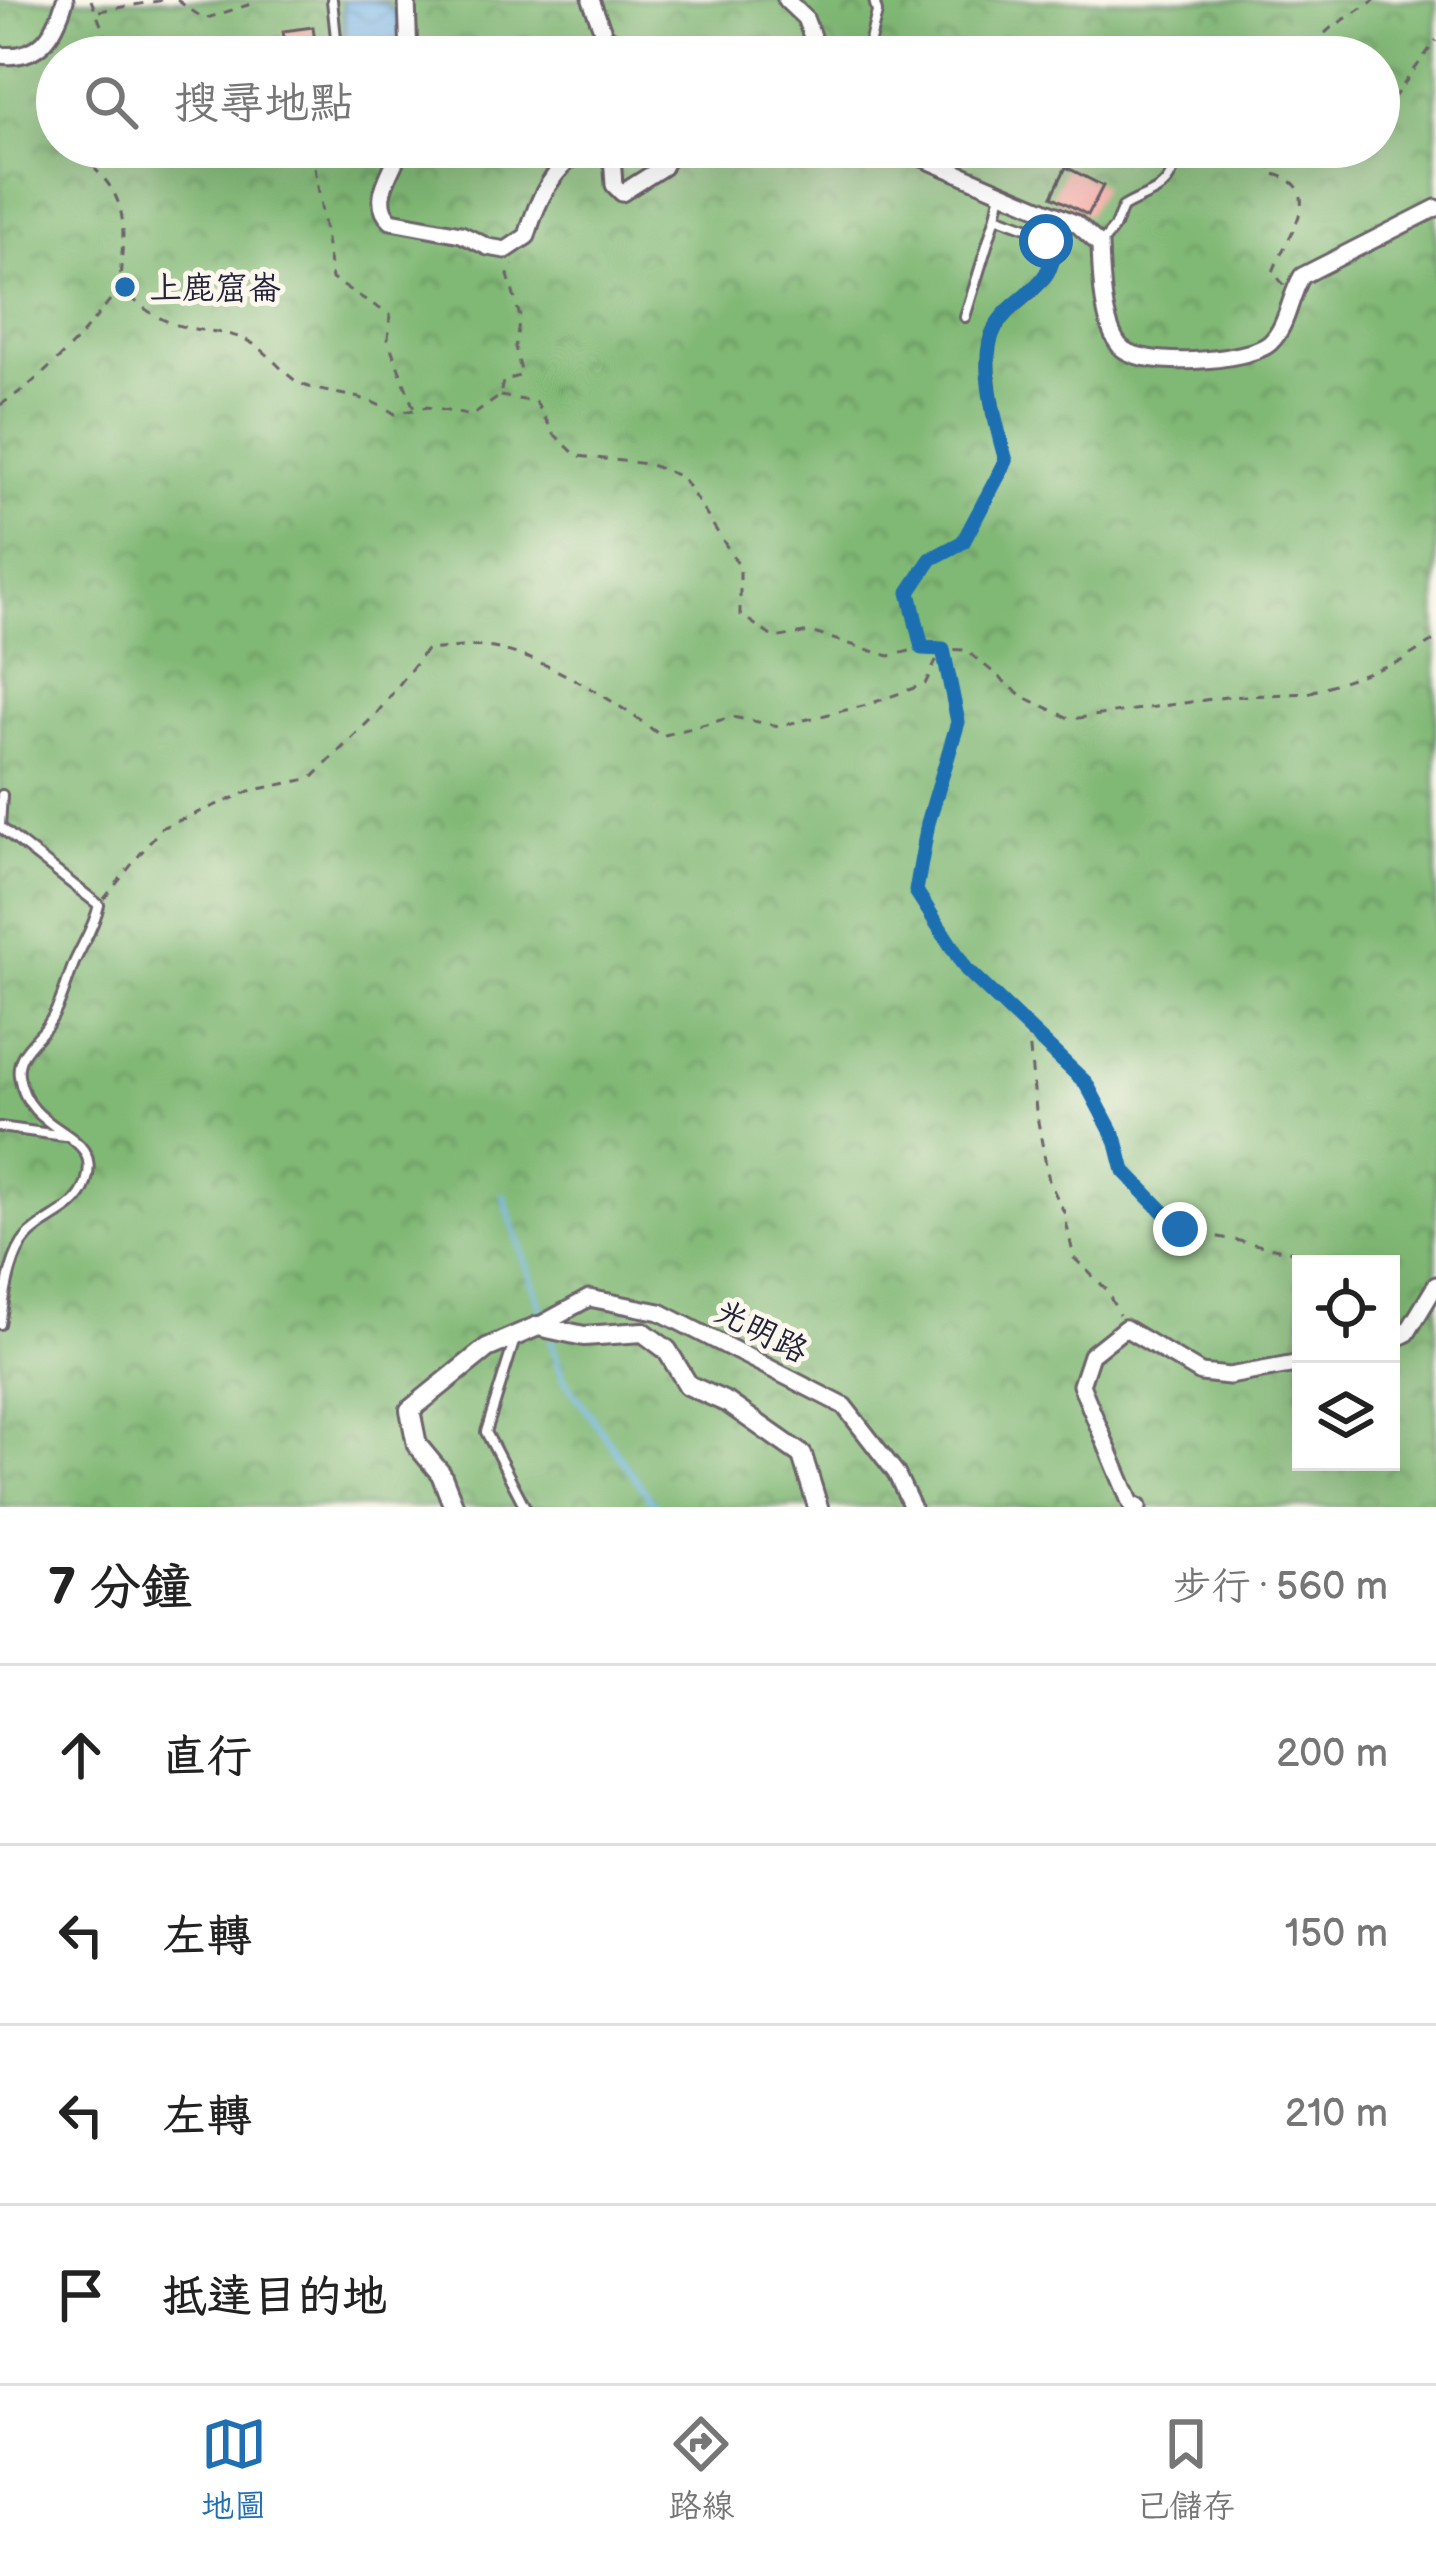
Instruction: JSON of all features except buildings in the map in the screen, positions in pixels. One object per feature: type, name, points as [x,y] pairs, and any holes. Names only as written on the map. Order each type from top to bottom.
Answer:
[{"type":"street","points":[[406,0],[408,36]]},
{"type":"street","points":[[591,0],[604,36]]},
{"type":"street","points":[[786,0],[806,18],[812,36]]},
{"type":"street","points":[[50,36],[64,1]]},
{"type":"street","points":[[0,55],[17,57],[36,47]]},
{"type":"street","points":[[392,168],[381,206],[391,221],[461,233],[506,250],[526,236],[534,208],[548,183],[564,168]]},
{"type":"street","points":[[613,168],[614,185],[622,193],[661,168]]},
{"type":"street","points":[[943,168],[1077,224],[1100,245],[1103,293],[1119,346],[1130,355],[1157,360],[1248,354],[1268,344],[1281,328],[1291,293],[1302,276],[1436,208]]},
{"type":"street","points":[[1400,1337],[1436,1285]]},
{"type":"street","name":"光明路","points":[[538,1326],[589,1298],[659,1312],[844,1406],[896,1473],[912,1507]]},
{"type":"street","points":[[454,1507],[441,1474],[417,1444],[410,1410],[487,1348],[538,1326],[584,1336],[643,1332],[667,1350],[688,1385],[728,1403],[802,1456],[818,1507]]},
{"type":"street","points":[[1138,1507],[1131,1504],[1081,1385],[1091,1355],[1125,1328],[1201,1373],[1228,1376],[1292,1365]]},
{"type":"lane","points":[[332,0],[336,36]]},
{"type":"lane","points":[[871,36],[877,12],[874,0]]},
{"type":"lane","points":[[1100,245],[1123,207],[1165,186],[1172,168]]},
{"type":"lane","points":[[965,317],[1001,190]]},
{"type":"lane","points":[[993,414],[989,354],[993,330],[1047,275],[1054,254],[1037,231],[996,216]]},
{"type":"lane","points":[[0,1324],[16,1254],[25,1238],[70,1208],[86,1186],[90,1159],[86,1150],[42,1121],[26,1100],[18,1068],[26,1048],[42,1033],[60,1003],[78,955],[93,931],[99,905],[0,826],[2,795]]},
{"type":"lane","points":[[0,1127],[72,1137]]},
{"type":"lane","points":[[516,1334],[486,1432],[525,1507]]},
{"type":"path","points":[[91,0],[108,36]]},
{"type":"path","points":[[99,11],[164,0]]},
{"type":"path","points":[[177,0],[204,19],[252,0]]},
{"type":"path","points":[[1322,36],[1375,0]]},
{"type":"path","points":[[1400,91],[1436,40]]},
{"type":"path","points":[[0,405],[28,387],[81,339],[120,287],[125,222],[115,189],[96,168]]},
{"type":"path","points":[[315,168],[332,279],[390,315],[388,340],[415,410]]},
{"type":"path","points":[[1271,168],[1270,173],[1288,177],[1300,191],[1301,219],[1281,248],[1273,272],[1291,293]]},
{"type":"path","points":[[500,396],[502,382],[522,375],[515,347],[520,317],[508,275],[521,252],[519,242]]},
{"type":"path","points":[[120,287],[148,313],[178,326],[221,332],[255,345],[304,385],[374,400],[395,414],[427,406],[472,416],[500,396],[536,402],[554,434],[577,456],[648,464],[682,477],[740,567],[740,614],[774,638],[810,632],[890,656],[922,648],[966,650],[1022,696],[1071,719],[1226,697],[1308,692],[1401,661],[1436,639]]},
{"type":"path","points":[[922,648],[909,592],[931,559],[963,542],[1006,461],[993,414]]},
{"type":"path","points":[[99,905],[161,828],[250,791],[312,778],[377,713],[427,650],[492,647],[551,669],[626,709],[661,736],[732,717],[779,726],[867,704],[926,684],[943,649]]},
{"type":"path","points":[[943,649],[958,722],[928,823],[916,891],[966,969],[1086,1083],[1116,1140],[1124,1171],[1180,1229],[1298,1255]]},
{"type":"path","points":[[1028,1027],[1049,1181],[1064,1212],[1074,1258],[1106,1288],[1125,1328]]},
{"type":"green space","points":[[0,0],[1436,0],[1436,1507],[0,1507]]},
{"type":"water","points":[[343,0],[388,6],[398,19],[401,36],[345,36]]},
{"type":"waterway","points":[[503,1195],[543,1314]]},
{"type":"waterway","points":[[551,1340],[563,1377],[656,1507]]},
{"type":"place","name":"上鹿窟崙","points":[[125,287]]},
{"type":"route","points":[[1046,241],[1054,254],[1047,275],[993,330],[990,384],[1006,461],[963,542],[931,559],[909,592],[922,648],[943,649],[958,722],[928,823],[916,891],[966,969],[1086,1083],[1116,1140],[1124,1171],[1180,1229]]}]
